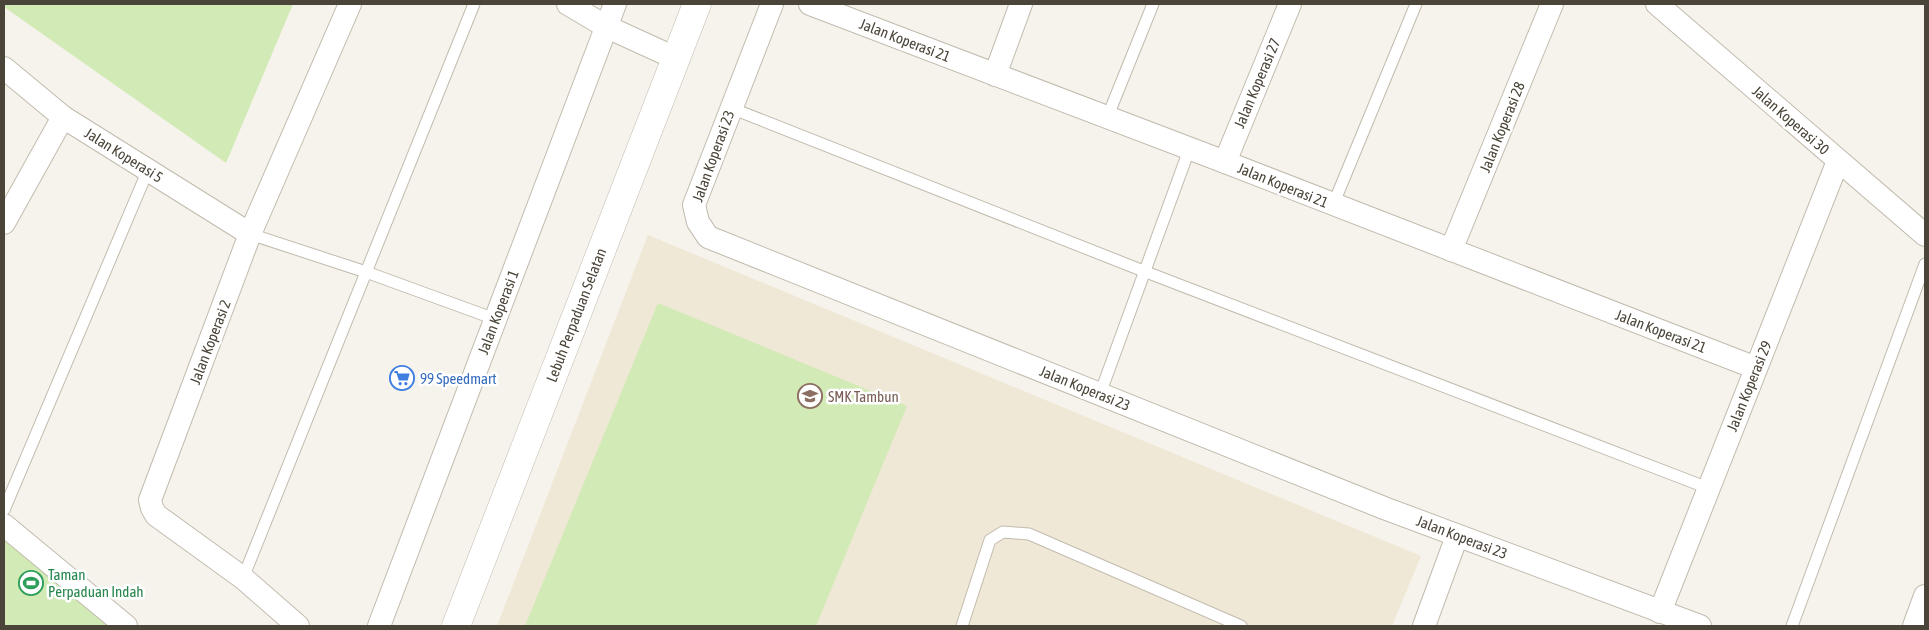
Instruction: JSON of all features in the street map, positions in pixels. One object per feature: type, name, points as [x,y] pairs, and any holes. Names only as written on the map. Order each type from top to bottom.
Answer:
[{"type":"street","name":"Jalan Koperasi 2","points":[[298,626],[243,578],[156,515],[150,500],[250,234],[350,4]]},
{"type":"street","points":[[568,4],[606,26],[675,58]]},
{"type":"street","name":"Jalan Koperasi 1","points":[[379,626],[615,4]]},
{"type":"street","name":"Lebuh Perpaduan Selatan","points":[[456,626],[697,4]]},
{"type":"street","name":"Jalan Koperasi 23","points":[[772,4],[694,205],[698,222],[708,237],[1457,536],[1692,625]]},
{"type":"street","name":"Jalan Koperasi 21","points":[[810,4],[1189,150],[1225,162],[1756,368]]},
{"type":"street","points":[[996,75],[1021,4]]},
{"type":"street","name":"Jalan Koperasi 27","points":[[1225,162],[1290,4]]},
{"type":"street","name":"Jalan Koperasi 28","points":[[1452,250],[1552,4]]},
{"type":"street","name":"Jalan Koperasi 30","points":[[1657,4],[1925,235]]},
{"type":"street","name":"Jalan Koperasi 5","points":[[4,68],[63,117],[250,234]]},
{"type":"street","points":[[4,222],[63,117]]},
{"type":"street","name":"Jalan Koperasi 29","points":[[1660,612],[1838,160]]},
{"type":"street","points":[[4,526],[126,626]]},
{"type":"street","points":[[1424,626],[1457,536]]},
{"type":"street","points":[[1914,626],[1925,596]]},
{"type":"lane","points":[[243,578],[474,4]]},
{"type":"lane","points":[[1107,118],[1153,4]]},
{"type":"lane","points":[[1333,205],[1416,4]]},
{"type":"lane","points":[[731,108],[1146,272],[1708,488]]},
{"type":"lane","points":[[1100,394],[1189,150]]},
{"type":"lane","points":[[4,510],[148,170]]},
{"type":"lane","points":[[250,234],[366,272],[495,320]]},
{"type":"lane","points":[[1792,626],[1925,264]]},
{"type":"lane","points":[[962,626],[990,540],[1003,532],[1029,534],[1241,626]]},
{"type":"shaded area","name":"SMK Tambun","points":[[648,235],[1421,556],[1392,626],[497,626]]},
{"type":"green space","points":[[4,4],[293,4],[226,163],[4,7]]},
{"type":"green space","points":[[658,303],[907,406],[816,626],[525,626]]},
{"type":"green space","name":"Taman Perpaduan Indah","points":[[4,539],[111,626],[4,626]]},
{"type":"place","name":"99 Speedmart","points":[[402,378]]},
{"type":"place","name":"SMK Tambun","points":[[810,396]]},
{"type":"place","name":"Taman Perpaduan Indah","points":[[31,583]]}]
